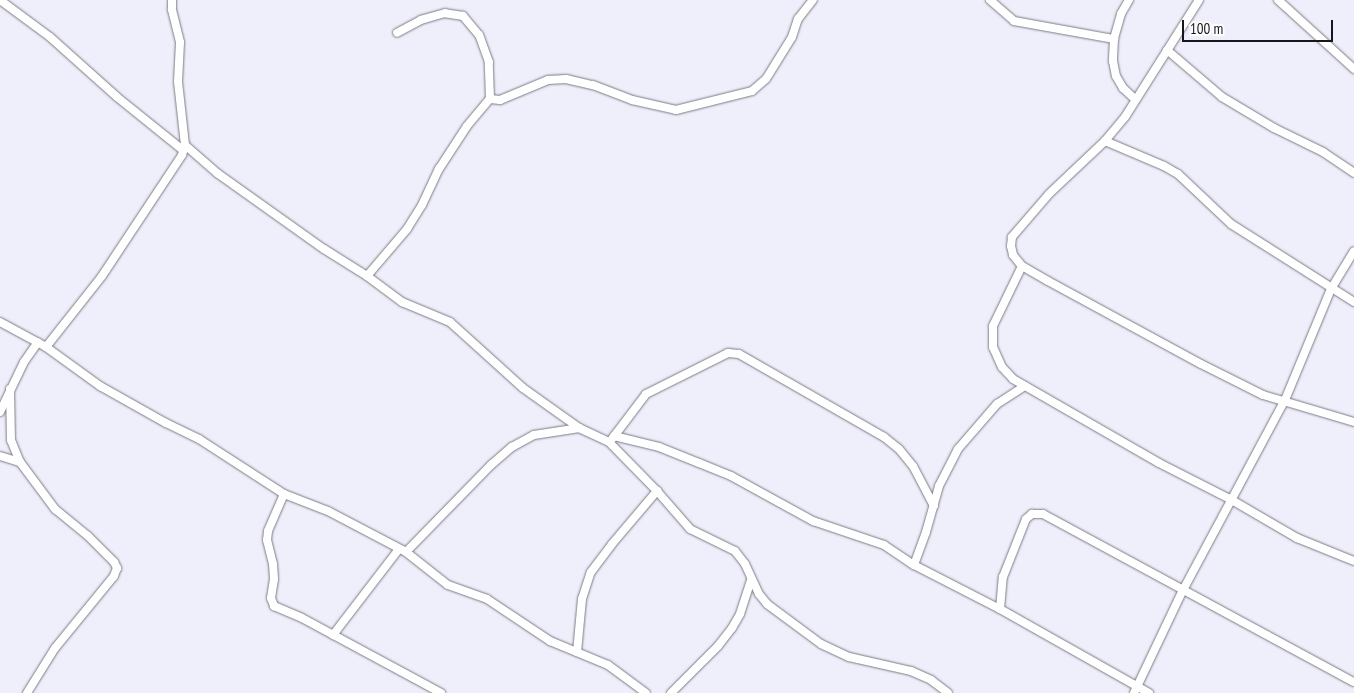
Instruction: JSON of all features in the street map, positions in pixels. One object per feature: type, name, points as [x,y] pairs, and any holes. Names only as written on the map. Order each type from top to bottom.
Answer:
[{"type":"street","points":[[0,0],[50,37],[124,102],[216,173],[402,302],[450,322],[523,388],[579,428],[612,439],[659,447],[731,476],[813,521],[884,546],[1000,609],[1136,690],[1149,693]]},
{"type":"street","points":[[46,347],[102,276],[178,165],[184,148],[178,82],[180,42],[172,9],[172,0]]},
{"type":"street","points":[[490,99],[500,100],[548,80],[566,79],[592,85],[632,100],[676,110],[752,91],[766,79],[792,38],[798,19],[813,0]]},
{"type":"street","points":[[990,0],[1014,20],[1114,39]]},
{"type":"street","points":[[1129,0],[1121,14],[1114,39],[1113,61],[1116,76],[1123,88],[1135,99]]},
{"type":"street","points":[[1199,0],[1125,117],[1105,141],[1049,194],[1012,237],[1013,255],[1022,266],[1201,364],[1263,395],[1354,422]]},
{"type":"street","points":[[1278,0],[1354,69]]},
{"type":"street","points":[[367,276],[407,229],[422,205],[439,169],[467,126],[490,99],[490,62],[479,35],[463,16],[445,12],[421,20],[397,33]]},
{"type":"street","points":[[1167,50],[1222,96],[1274,128],[1324,152],[1354,173]]},
{"type":"street","points":[[1105,141],[1164,166],[1178,174],[1231,224],[1279,252],[1331,289],[1354,302]]},
{"type":"street","points":[[1136,690],[1183,590],[1230,499],[1259,451],[1285,400],[1331,289],[1354,251]]},
{"type":"street","points":[[1022,266],[993,326],[993,347],[1002,367],[1023,386],[1159,463],[1230,499],[1297,538],[1354,562]]},
{"type":"street","points":[[0,322],[46,347],[100,386],[166,424],[200,439],[284,494],[328,511],[403,551],[448,585],[486,599],[550,641],[608,665],[646,693]]},
{"type":"street","points":[[0,412],[10,389],[38,342]]},
{"type":"street","points":[[612,439],[646,394],[728,354],[739,354],[884,437],[899,449],[913,466],[934,506]]},
{"type":"street","points":[[914,564],[939,486],[958,450],[997,404],[1023,386]]},
{"type":"street","points":[[10,389],[11,440],[20,462],[55,509],[88,536],[114,562],[117,568],[114,576],[55,648],[27,693]]},
{"type":"street","points":[[333,635],[403,551],[512,447],[534,435],[579,428]]},
{"type":"street","points":[[612,439],[690,529],[735,551],[745,564],[751,580],[767,604],[836,652],[911,671],[931,680],[948,693]]},
{"type":"street","points":[[0,456],[20,462]]},
{"type":"street","points":[[578,652],[582,599],[592,572],[612,544],[657,491]]},
{"type":"street","points":[[284,494],[268,531],[267,540],[274,579],[271,603],[284,612],[302,618],[441,693]]},
{"type":"street","points":[[1000,609],[1000,593],[1008,560],[1026,519],[1032,514],[1043,514],[1354,682]]},
{"type":"street","points":[[671,693],[718,646],[732,628],[740,614],[751,580]]}]
